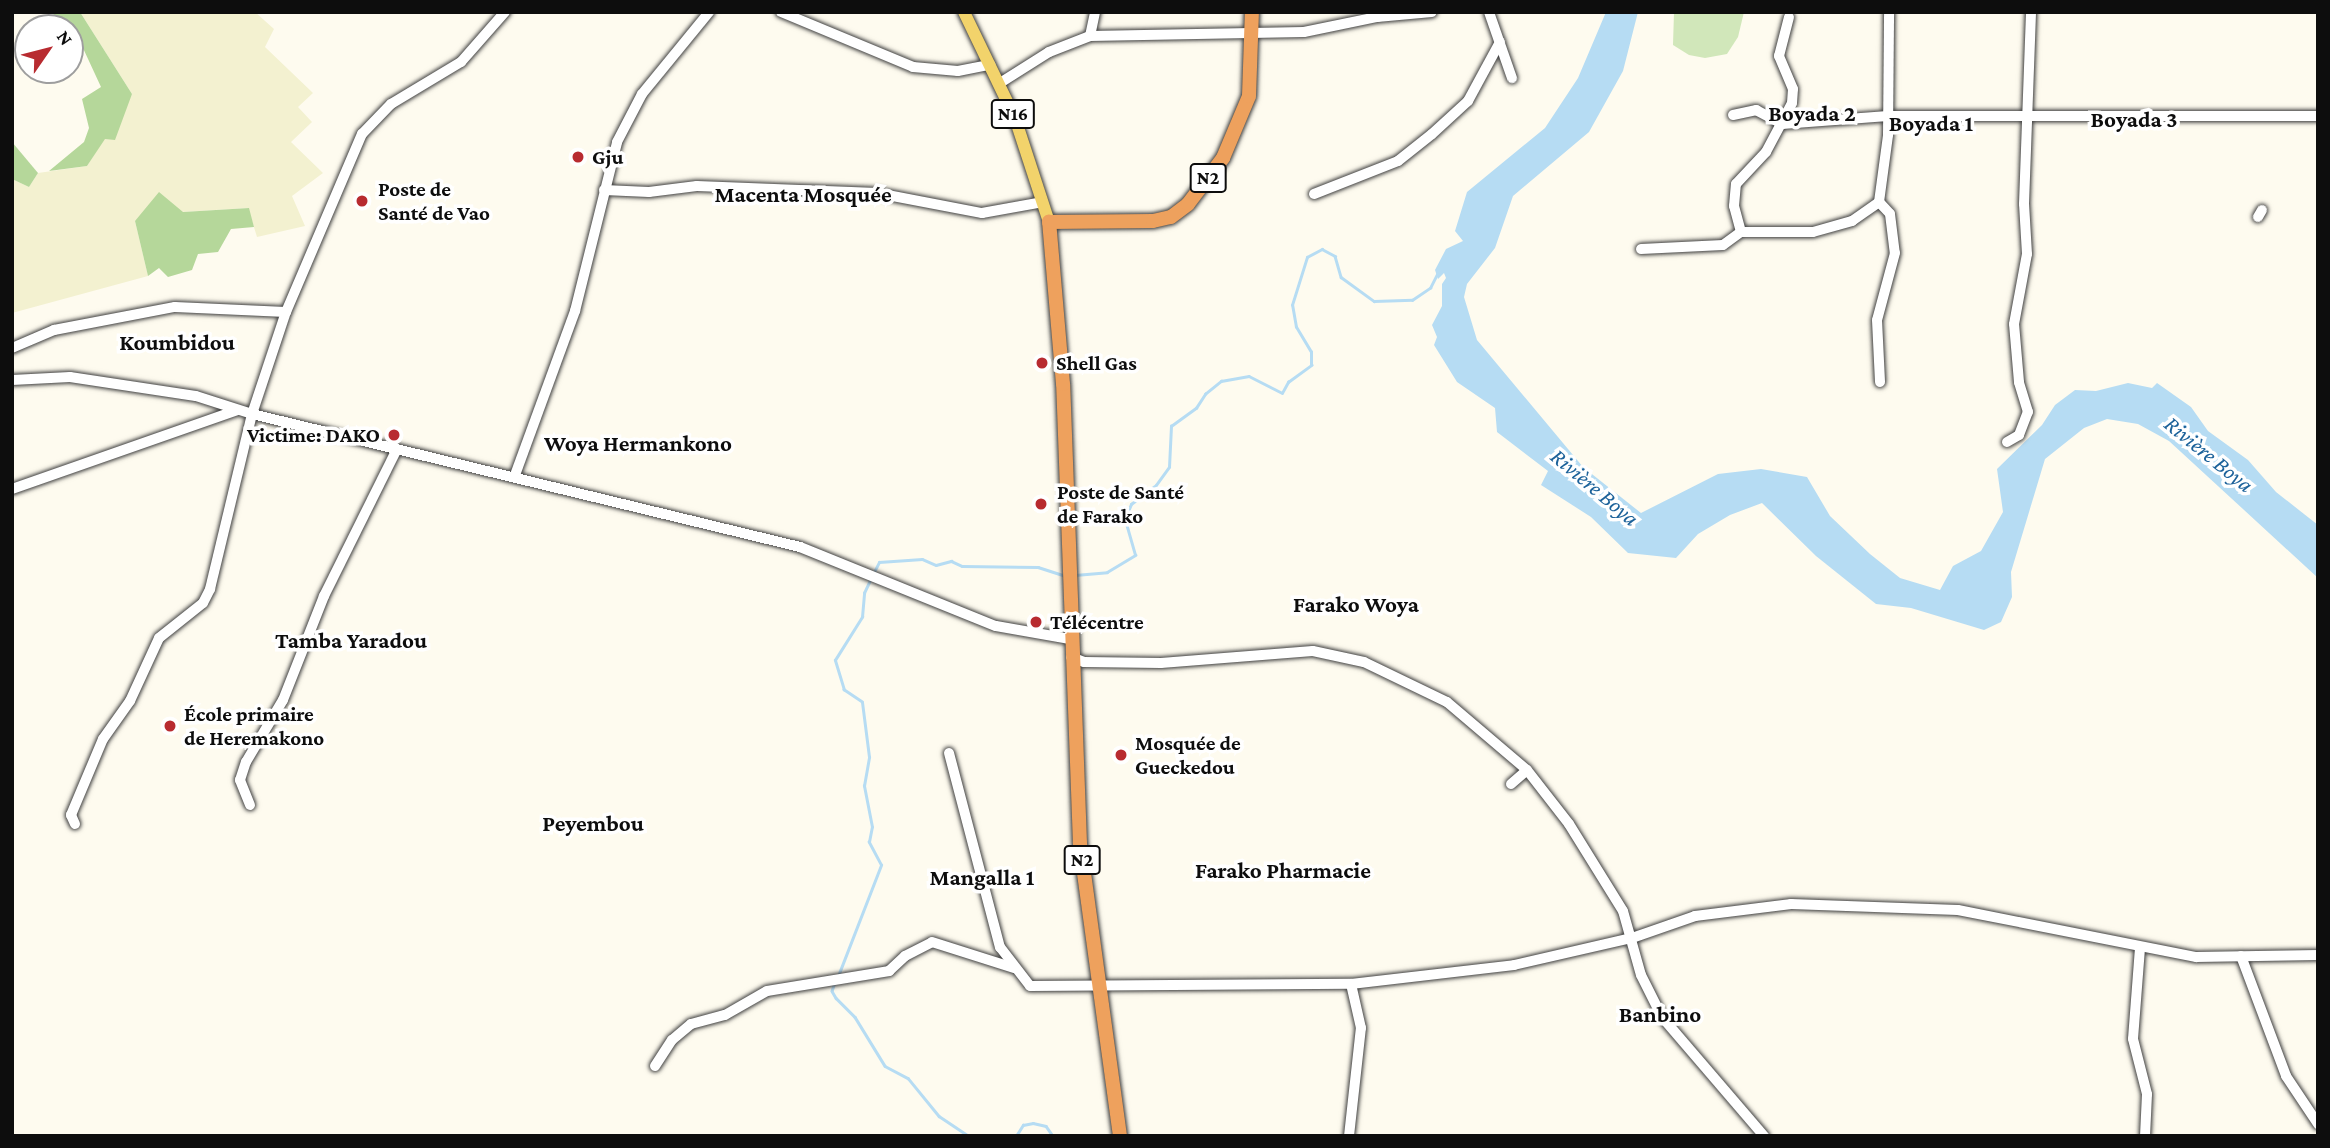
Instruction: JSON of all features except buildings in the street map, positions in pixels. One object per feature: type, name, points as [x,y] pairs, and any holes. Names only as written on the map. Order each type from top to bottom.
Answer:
[{"type":"highway","name":"N2","points":[[1120,1136],[1080,844],[1070,639],[1063,384],[1049,222],[1153,221],[1171,217],[1188,204],[1238,128],[1249,96],[1252,12]]},
{"type":"main road","name":"N16","points":[[964,12],[1000,83],[1049,222]]},
{"type":"street","points":[[75,824],[71,815],[103,738],[130,701],[159,638],[203,603],[210,589],[252,414],[286,312],[362,134],[391,104],[461,62],[505,12]]},
{"type":"street","points":[[515,475],[575,311],[604,190],[627,118],[709,12]]},
{"type":"street","points":[[781,12],[913,67],[958,71],[990,65]]},
{"type":"street","points":[[1090,36],[1095,12]]},
{"type":"street","points":[[1000,83],[1049,52],[1090,36],[1304,32],[1377,17],[1432,12]]},
{"type":"street","points":[[1489,12],[1512,78]]},
{"type":"street","points":[[1880,382],[1877,320],[1895,253],[1890,214],[1879,202],[1888,116],[1889,12]]},
{"type":"street","points":[[2007,442],[2018,435],[2028,412],[2018,382],[2014,324],[2026,254],[2031,12]]},
{"type":"street","points":[[1741,232],[1734,206],[1737,184],[1766,152],[1792,103],[1793,89],[1779,56],[1789,17]]},
{"type":"street","points":[[1314,194],[1398,161],[1432,134],[1468,102],[1500,42]]},
{"type":"street","points":[[1733,115],[1756,110],[1782,124],[1888,116],[2318,116]]},
{"type":"street","points":[[604,190],[649,192],[697,186],[877,193],[982,214],[1043,202]]},
{"type":"street","points":[[1641,249],[1723,245],[1741,232],[1813,232],[1852,221],[1879,202]]},
{"type":"street","points":[[12,348],[54,330],[175,307],[286,312]]},
{"type":"street","points":[[12,380],[121,382],[196,396],[252,414],[515,475],[800,547],[996,626],[1070,639]]},
{"type":"street","points":[[12,489],[238,410]]},
{"type":"street","points":[[250,805],[240,780],[246,762],[283,700],[324,596],[397,449]]},
{"type":"street","points":[[1071,657],[1084,662],[1161,663],[1313,651],[1364,662],[1447,702],[1527,771],[1603,874],[1632,938],[1640,975],[1662,1017],[1765,1136]]},
{"type":"street","points":[[949,753],[982,887],[1000,947],[1030,986],[1351,984],[1514,965],[1632,938],[1695,916],[1791,904],[1877,904],[1958,910],[2196,957],[2318,955]]},
{"type":"street","points":[[1511,784],[1527,771]]},
{"type":"street","points":[[655,1066],[672,1040],[691,1024],[725,1015],[767,991],[889,971],[905,956],[932,942],[1014,968]]},
{"type":"street","points":[[2140,948],[2133,1039],[2147,1094],[2145,1136]]},
{"type":"street","points":[[2241,957],[2286,1076],[2318,1124]]},
{"type":"street","points":[[1349,1136],[1361,1028],[1351,984]]},
{"type":"shaded area","points":[[80,12],[255,12],[274,29],[265,47],[313,93],[298,107],[312,122],[291,142],[323,173],[292,196],[305,226],[257,237],[248,208],[182,212],[135,221],[148,276],[12,313],[12,179],[29,187],[38,173],[87,166],[132,94],[84,18],[84,14]]},
{"type":"green space","points":[[52,12],[81,14],[53,14]]},
{"type":"green space","points":[[1674,12],[1744,12],[1738,37],[1727,54],[1705,58],[1689,55],[1673,45]]},
{"type":"green space","points":[[84,18],[132,94],[115,140],[105,139],[87,166],[49,171],[84,142],[89,128],[82,99],[101,87],[84,50]]},
{"type":"green space","points":[[12,142],[38,173],[29,187],[12,179]]},
{"type":"green space","points":[[159,192],[183,212],[249,208],[254,227],[231,229],[218,252],[198,254],[192,270],[168,277],[159,268],[148,276],[135,221]]},
{"type":"water","name":"Rivière Boya","points":[[1606,12],[1638,12],[1623,71],[1589,132],[1513,196],[1495,248],[1467,284],[1464,297],[1477,340],[1583,467],[1641,513],[1718,474],[1761,469],[1807,477],[1830,516],[1870,554],[1900,578],[1940,590],[1953,566],[1981,551],[2003,512],[1997,469],[2042,425],[2055,405],[2075,390],[2096,391],[2128,383],[2152,388],[2157,383],[2191,407],[2208,431],[2248,460],[2276,492],[2318,525],[2318,578],[2169,441],[2138,424],[2107,419],[2084,428],[2045,459],[2011,572],[2012,597],[2001,622],[1984,630],[1911,608],[1876,604],[1816,556],[1762,503],[1730,515],[1698,534],[1676,558],[1628,553],[1591,517],[1541,485],[1548,471],[1497,432],[1495,408],[1457,382],[1434,345],[1437,337],[1432,325],[1442,306],[1442,284],[1446,278],[1444,273],[1438,279],[1435,270],[1446,249],[1463,241],[1455,231],[1467,192],[1545,128],[1578,78]]},
{"type":"waterway","points":[[1075,575],[1107,572],[1135,555],[1125,519],[1131,504],[1156,485],[1169,467],[1171,426],[1196,408],[1205,394],[1221,381],[1249,376],[1282,393],[1288,382],[1311,365],[1311,352],[1296,327],[1292,305],[1307,257],[1322,249],[1335,256],[1341,277],[1374,301],[1412,300],[1430,288],[1437,274]]},
{"type":"waterway","points":[[874,572],[879,562],[922,559],[936,565],[951,561],[962,566],[1038,567],[1065,576]]},
{"type":"waterway","points":[[838,976],[881,865],[869,842],[872,827],[864,786],[869,757],[862,702],[844,690],[835,660],[862,617],[864,593],[871,578]]},
{"type":"waterway","points":[[835,982],[832,991],[836,998],[855,1017],[885,1066],[908,1078],[939,1116],[969,1136]]},
{"type":"waterway","points":[[1016,1136],[1023,1125],[1033,1123],[1046,1126],[1053,1136]]},
{"type":"place","name":"Gju","points":[[578,157]]},
{"type":"place","name":"Poste de Santé de Vao","points":[[362,201]]},
{"type":"place","name":"Shell Gas","points":[[1042,363]]},
{"type":"place","name":"Victime: DAKO","points":[[394,435]]},
{"type":"place","name":"Poste de Santé de Farako","points":[[1041,504]]},
{"type":"place","name":"Télécentre","points":[[1036,622]]},
{"type":"place","name":"École primaire de Heremakono","points":[[170,726]]},
{"type":"place","name":"Mosquée de Gueckedou","points":[[1121,755]]},
{"type":"district","name":"Boyada 2","points":[[1812,113]]},
{"type":"district","name":"Boyada 3","points":[[2134,119]]},
{"type":"district","name":"Boyada 1","points":[[1931,123]]},
{"type":"district","name":"Macenta Mosquée","points":[[803,194]]},
{"type":"district","name":"Koumbidou","points":[[177,342]]},
{"type":"district","name":"Woya Hermankono","points":[[638,443]]},
{"type":"district","name":"Farako Woya","points":[[1356,604]]},
{"type":"district","name":"Tamba Yaradou","points":[[351,640]]},
{"type":"district","name":"Peyembou","points":[[593,823]]},
{"type":"district","name":"Farako Pharmacie","points":[[1283,870]]},
{"type":"district","name":"Mangalla 1","points":[[982,877]]},
{"type":"district","name":"Banbino","points":[[1660,1014]]}]
